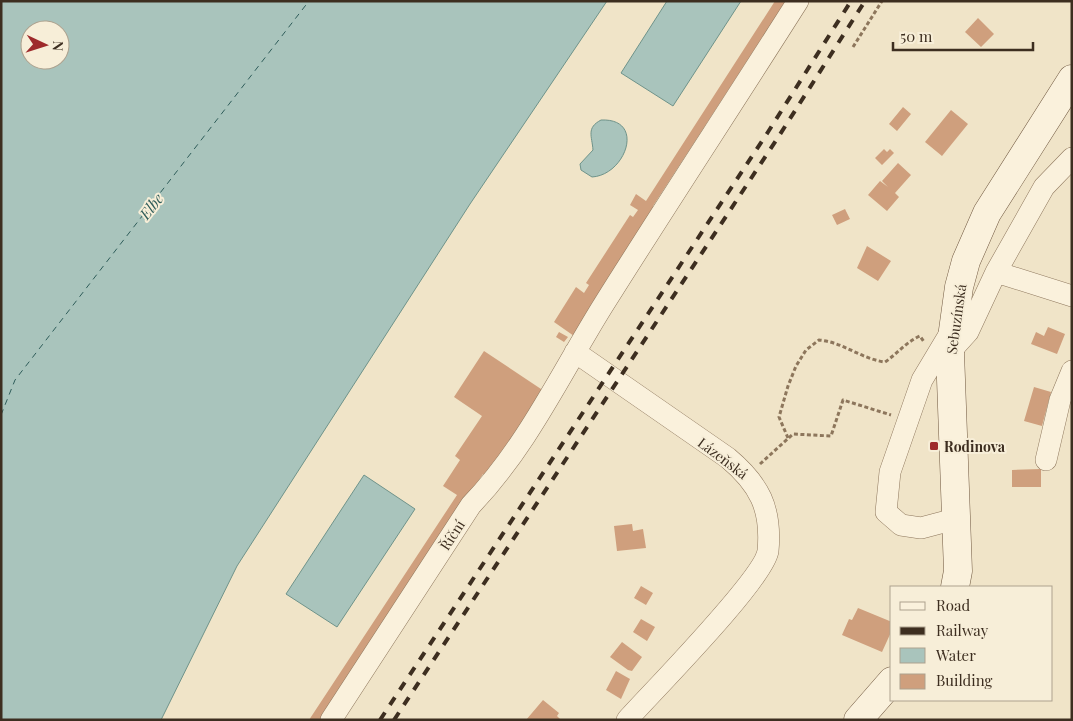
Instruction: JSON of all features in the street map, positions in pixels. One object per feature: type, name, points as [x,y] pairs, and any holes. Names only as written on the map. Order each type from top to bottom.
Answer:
[{"type":"main road","name":"Sebuzínská","points":[[955,586],[958,571],[946,346],[959,287],[974,240],[1007,180],[1072,79]]},
{"type":"main road","points":[[858,720],[890,683]]},
{"type":"street","name":"Říční","points":[[331,720],[471,505],[499,474],[550,397],[575,352],[798,1]]},
{"type":"street","points":[[956,519],[921,528],[901,525],[886,512],[890,472],[922,380],[946,346],[968,332],[996,272],[1044,187],[1072,158]]},
{"type":"street","points":[[996,272],[1072,296]]},
{"type":"street","name":"Lázeňská","points":[[575,352],[728,458],[748,475],[762,496],[768,552],[748,587],[627,720]]},
{"type":"street","points":[[1046,460],[1060,400],[1072,371]]},
{"type":"path","points":[[853,47],[882,1]]},
{"type":"path","points":[[788,438],[779,417],[788,386],[796,366],[806,350],[819,340],[834,341],[859,354],[885,362],[909,341],[920,336],[946,346]]},
{"type":"path","points":[[748,475],[793,434],[832,436],[843,400],[908,420]]},
{"type":"water","name":"Elbe","points":[[1,1],[607,1],[470,204],[237,566],[161,720],[1,720]]},
{"type":"water","points":[[667,1],[741,1],[673,106],[621,73]]},
{"type":"water","points":[[601,120],[615,122],[623,128],[627,137],[626,147],[622,158],[614,167],[604,174],[592,177],[581,170],[580,164],[593,150],[592,129]]},
{"type":"water","points":[[364,475],[415,509],[337,627],[286,594]]},
{"type":"building","points":[[775,1],[786,1],[653,206],[656,207],[574,336],[554,322],[576,287],[584,293],[589,285],[586,283],[630,215],[633,217],[638,210],[630,205],[636,194],[646,201]]},
{"type":"building","points":[[978,18],[994,34],[981,47],[965,32]]},
{"type":"building","points":[[903,107],[911,114],[897,131],[889,124]]},
{"type":"building","points":[[951,110],[968,124],[942,156],[925,142]]},
{"type":"building","points":[[884,149],[887,152],[890,149],[894,153],[882,165],[875,158]]},
{"type":"building","points":[[898,163],[911,175],[895,193],[899,197],[887,211],[868,195],[880,181],[888,187],[882,181]]},
{"type":"building","points":[[845,209],[850,219],[837,225],[832,215]]},
{"type":"building","points":[[867,246],[891,261],[878,281],[857,268]]},
{"type":"building","points":[[1048,327],[1065,334],[1057,354],[1031,344],[1036,332],[1044,336]]},
{"type":"building","points":[[559,332],[568,337],[564,342],[556,337]]},
{"type":"building","points":[[484,351],[544,391],[487,477],[483,474],[321,720],[309,720],[457,495],[443,486],[460,460],[455,456],[482,416],[454,397]]},
{"type":"building","points":[[1034,387],[1051,392],[1042,426],[1024,421]]},
{"type":"building","points":[[1041,469],[1041,487],[1012,487],[1012,470]]},
{"type":"building","points":[[632,524],[633,531],[643,529],[646,548],[617,551],[614,526]]},
{"type":"building","points":[[641,586],[653,593],[646,605],[634,598]]},
{"type":"building","points":[[858,608],[890,621],[890,634],[882,652],[842,635],[849,619],[852,620]]},
{"type":"building","points":[[641,619],[655,627],[647,641],[633,632]]},
{"type":"building","points":[[622,642],[642,657],[632,671],[610,657]]},
{"type":"building","points":[[616,671],[630,679],[621,699],[606,690]]},
{"type":"building","points":[[543,700],[559,713],[557,716],[561,720],[526,720]]},
{"type":"ferry route","points":[[1,415],[15,380],[309,1]]},
{"type":"railway","points":[[380,720],[768,132],[851,1]]},
{"type":"railway","points":[[394,720],[777,139],[865,1]]},
{"type":"place","name":"Rodinova","points":[[934,446]]}]
